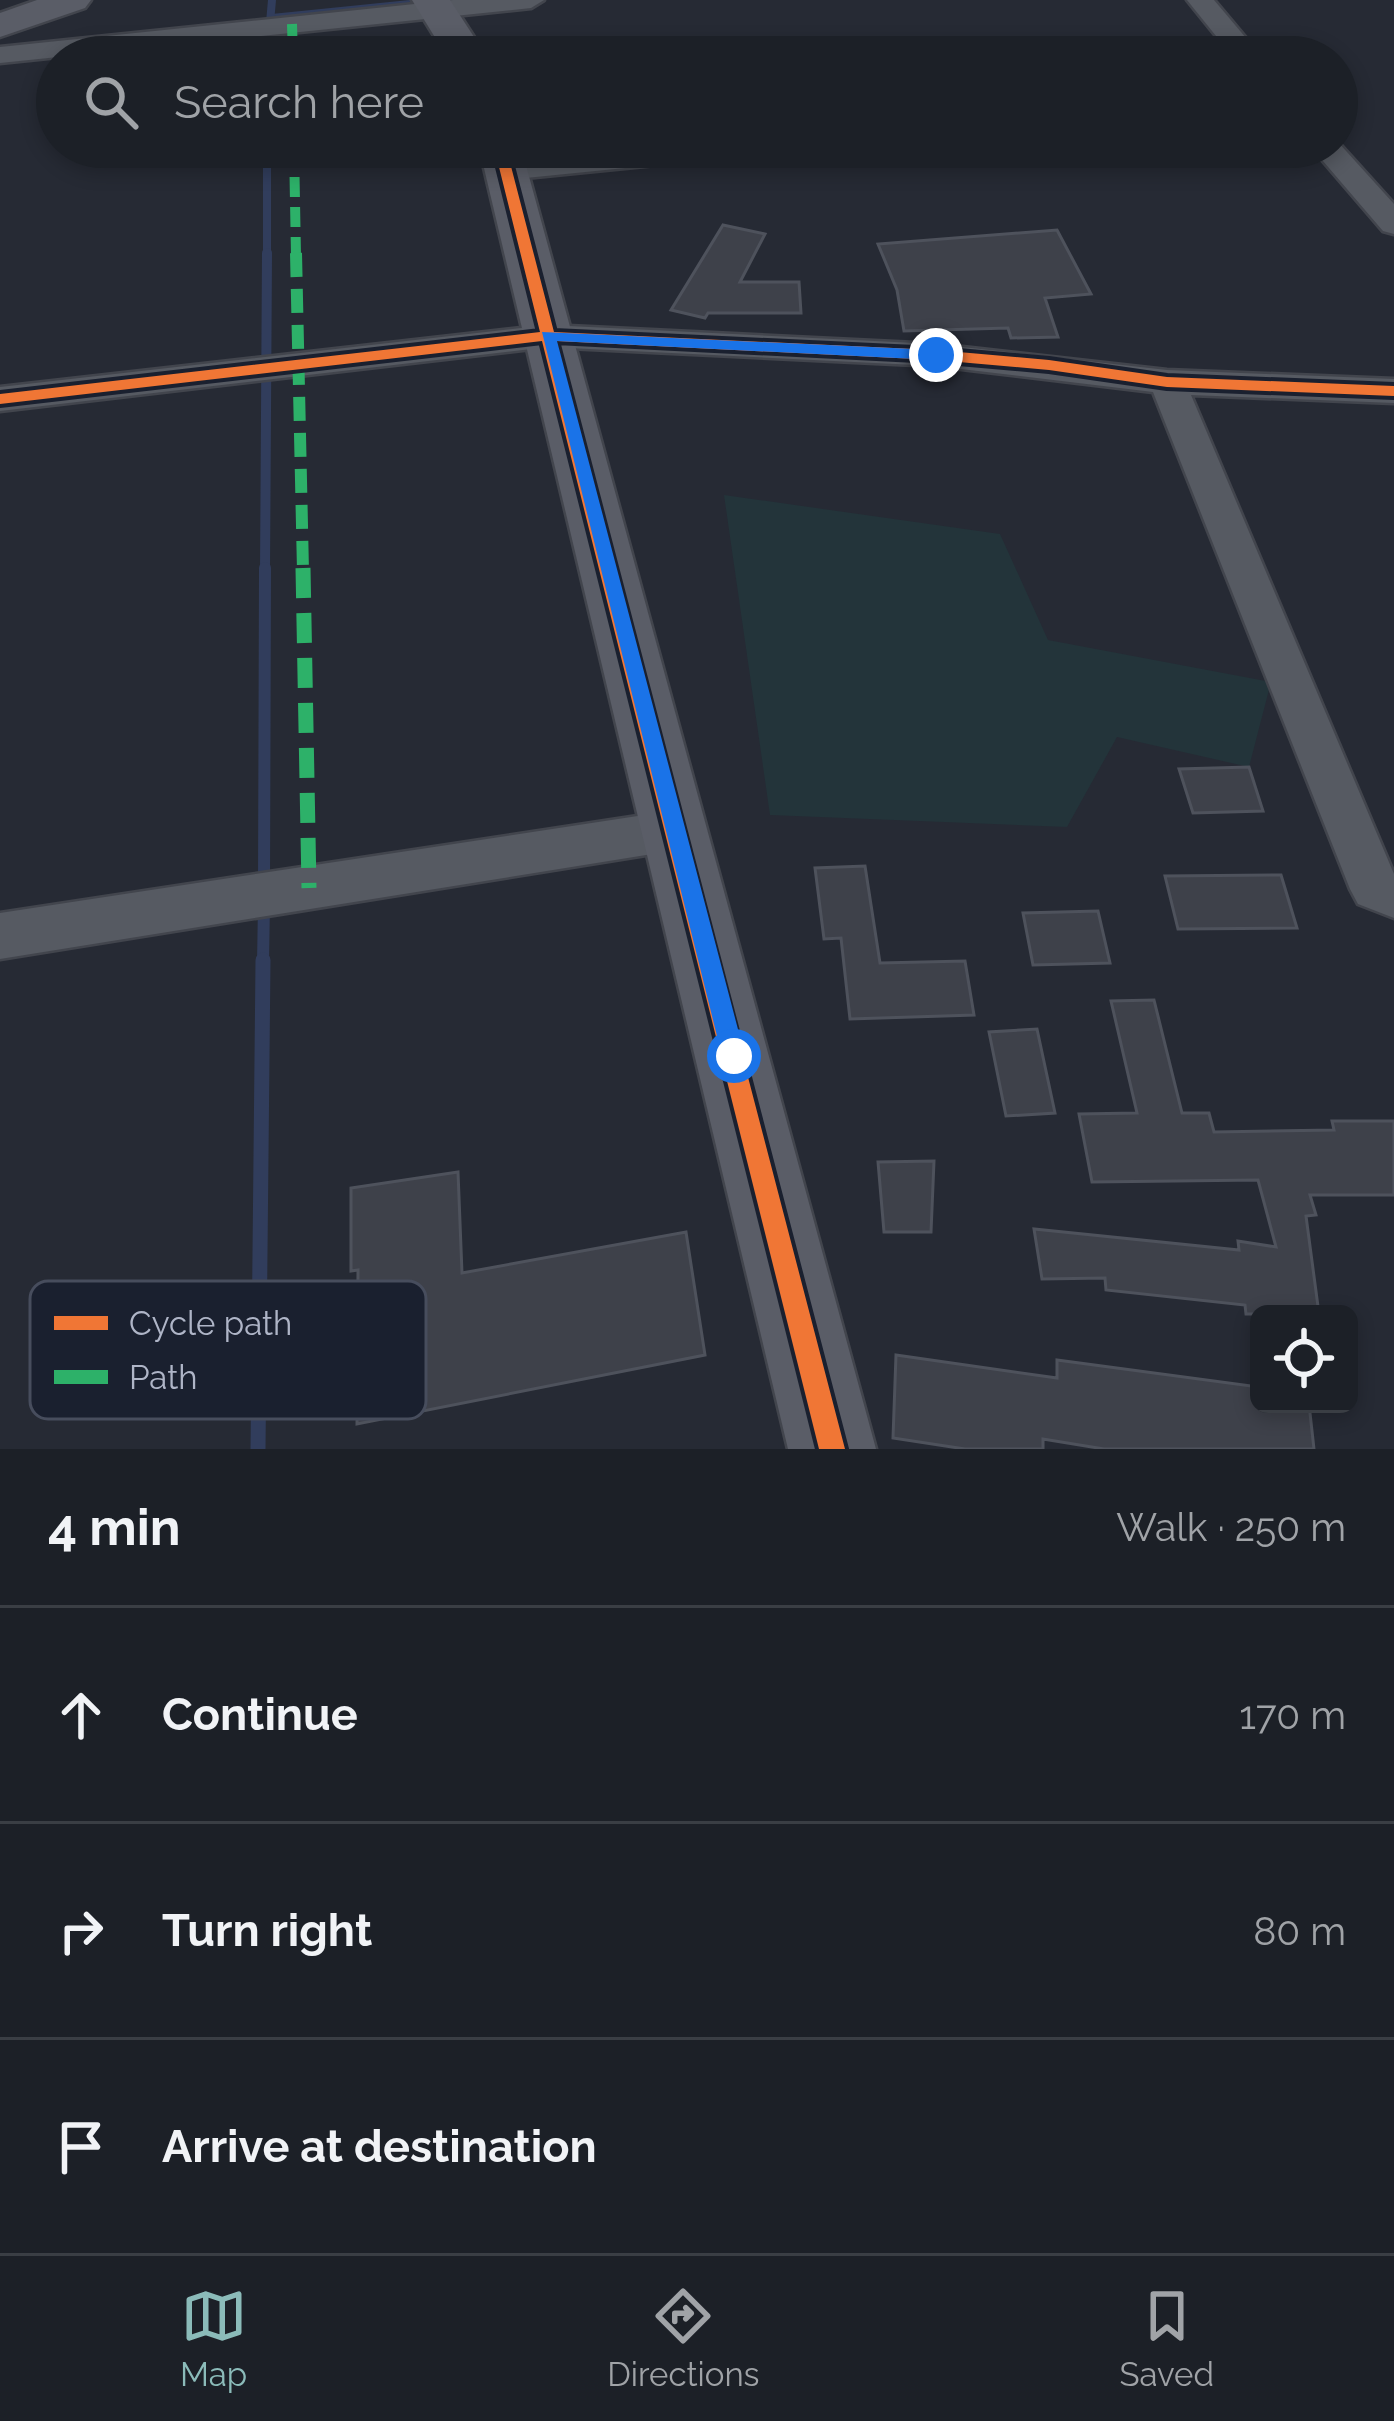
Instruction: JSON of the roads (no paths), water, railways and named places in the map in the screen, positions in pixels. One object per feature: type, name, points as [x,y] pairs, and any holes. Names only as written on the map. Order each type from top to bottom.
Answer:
[{"type":"street","points":[[0,26],[72,0]]},
{"type":"street","points":[[178,36],[435,6],[531,0]]},
{"type":"street","points":[[1200,0],[1230,36]]},
{"type":"street","points":[[435,6],[454,36]]},
{"type":"street","points":[[0,55],[36,51]]},
{"type":"street","points":[[504,168],[832,1449]]},
{"type":"street","points":[[1345,168],[1394,224]]},
{"type":"street","points":[[0,399],[548,336],[936,355],[1049,364],[1167,382],[1394,391]]},
{"type":"street","points":[[1167,382],[1375,889],[1394,896]]},
{"type":"street","points":[[0,936],[677,830]]},
{"type":"waterway","points":[[269,36],[272,0]]},
{"type":"waterway","points":[[272,18],[449,0]]},
{"type":"waterway","points":[[267,168],[267,253]]},
{"type":"waterway","points":[[265,571],[267,253]]},
{"type":"waterway","points":[[264,884],[265,568]]},
{"type":"waterway","points":[[263,963],[264,904]]},
{"type":"waterway","points":[[260,1281],[263,960]]},
{"type":"waterway","points":[[258,1419],[258,1449]]}]
